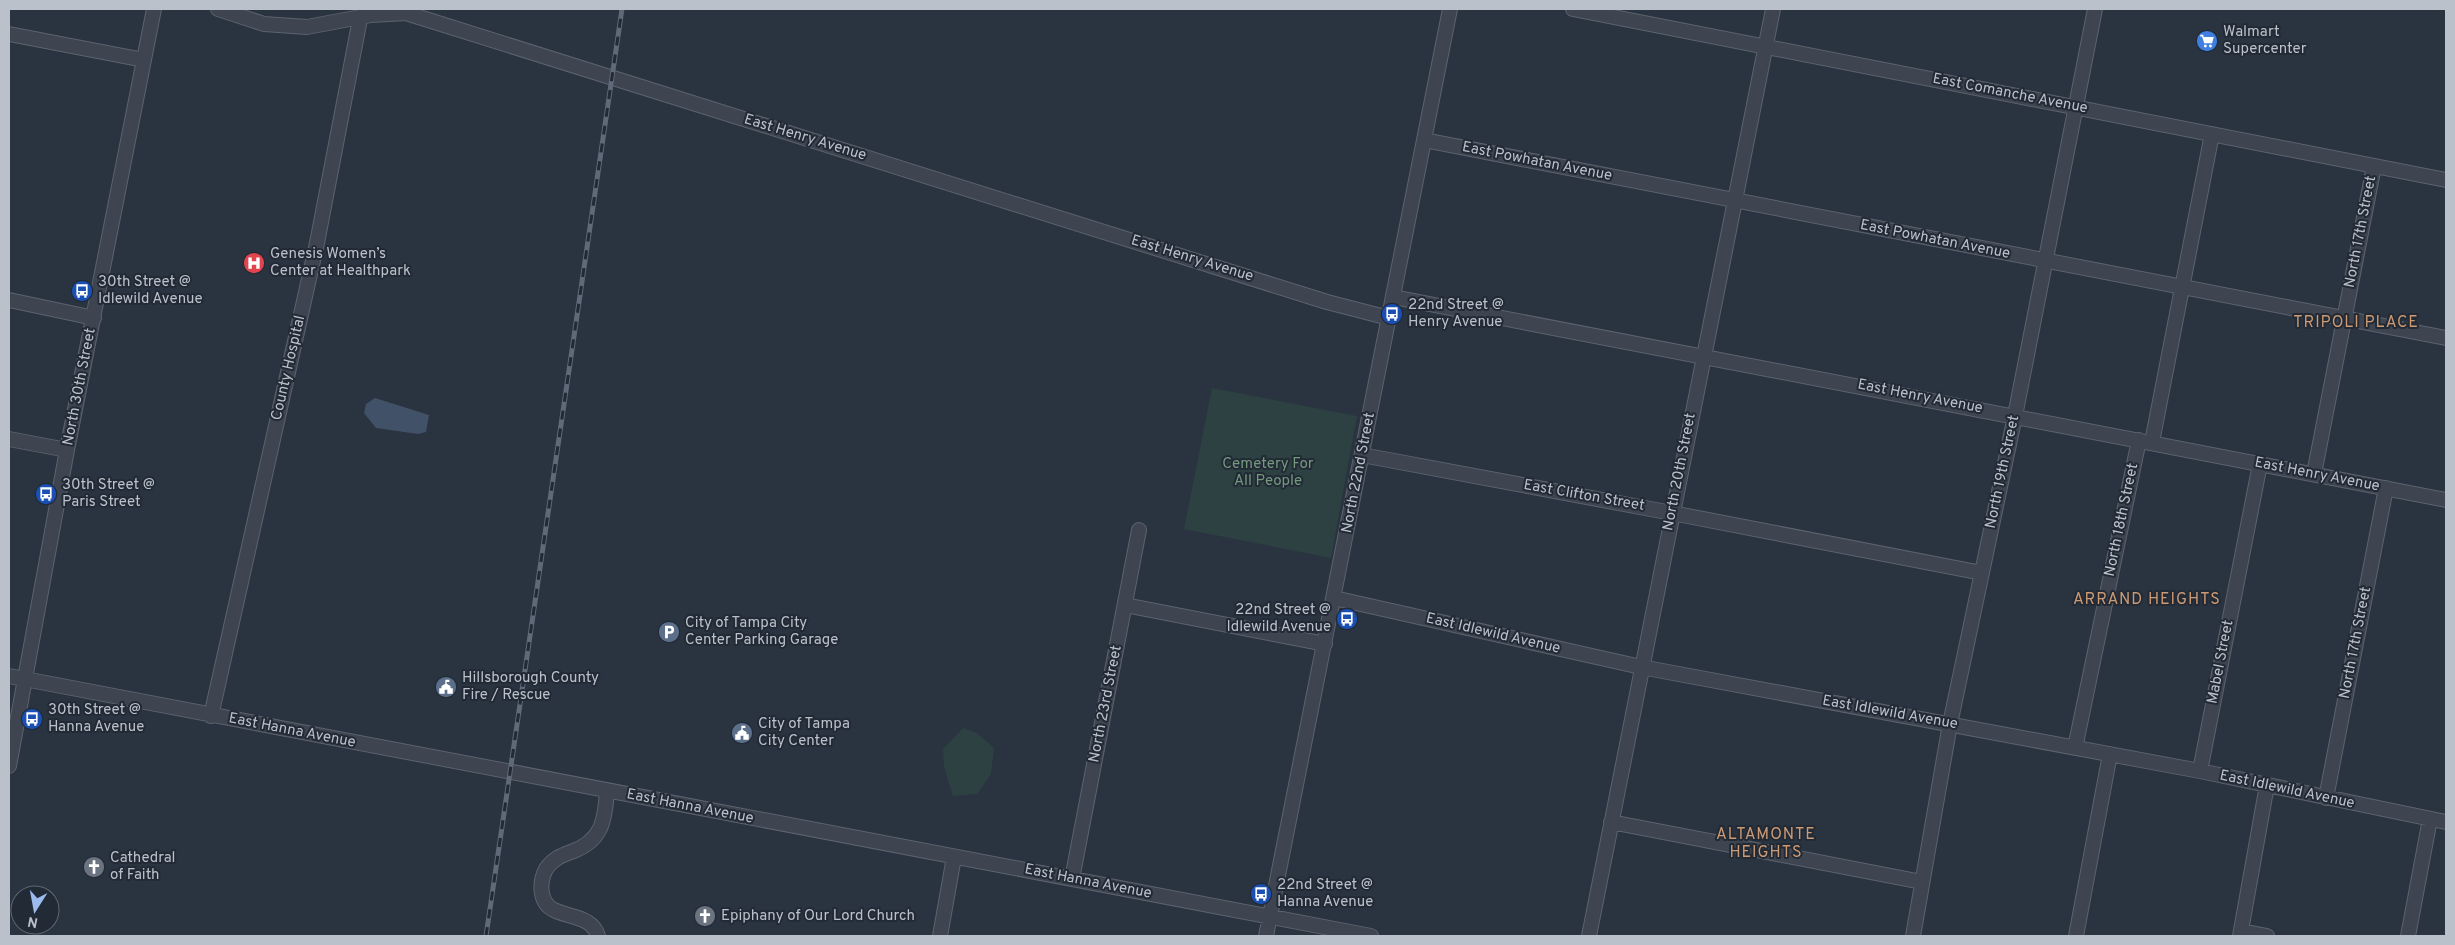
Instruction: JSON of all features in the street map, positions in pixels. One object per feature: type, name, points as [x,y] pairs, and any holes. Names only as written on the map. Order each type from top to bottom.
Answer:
[{"type":"street","name":"North 30th Street","points":[[9,766],[67,450],[154,9]]},
{"type":"street","name":"East Henry Avenue","points":[[218,9],[277,26],[307,27],[360,19],[371,15],[406,13],[1327,302],[1389,318]]},
{"type":"street","name":"North 22nd Street","points":[[1266,936],[1450,9]]},
{"type":"street","name":"East Comanche Avenue","points":[[1573,9],[2446,180]]},
{"type":"street","name":"North 20th Street","points":[[1589,936],[1773,9]]},
{"type":"street","name":"North 19th Street","points":[[1913,936],[1950,724],[2015,416],[2095,9]]},
{"type":"street","name":"County Hospital","points":[[211,716],[317,243],[360,19]]},
{"type":"street","points":[[9,34],[144,60]]},
{"type":"street","name":"North 18th Street","points":[[2075,748],[2183,287],[2212,134]]},
{"type":"street","name":"East Powhatan Avenue","points":[[1424,140],[1734,202],[2446,338]]},
{"type":"street","name":"North 17th Street","points":[[2314,474],[2374,166]]},
{"type":"street","name":"East Henry Avenue","points":[[1393,297],[1704,355],[2446,500]]},
{"type":"street","points":[[9,300],[94,318]]},
{"type":"street","points":[[9,439],[67,450]]},
{"type":"street","name":"East Clifton Street","points":[[1362,455],[1672,512],[1982,574]]},
{"type":"street","name":"Mabel Street","points":[[2200,771],[2260,464]]},
{"type":"street","name":"North 17th Street","points":[[2326,798],[2386,488]]},
{"type":"street","name":"North 23rd Street","points":[[1072,879],[1139,530]]},
{"type":"street","name":"East Idlewild Avenue","points":[[1334,598],[1641,667],[2200,771],[2446,822]]},
{"type":"street","points":[[1125,605],[1325,644]]},
{"type":"street","name":"East Hanna Avenue","points":[[9,676],[1371,936]]},
{"type":"street","points":[[2076,936],[2110,754]]},
{"type":"street","points":[[2267,785],[2240,934],[2267,936]]},
{"type":"street","points":[[598,936],[593,926],[585,921],[548,906],[541,890],[543,875],[555,858],[572,852],[598,835],[604,821],[607,791]]},
{"type":"street","points":[[2408,936],[2430,819]]},
{"type":"street","points":[[1611,822],[1922,882]]},
{"type":"street","points":[[940,936],[954,857]]},
{"type":"green space","name":"Cemetery For All People","points":[[1212,388],[1357,416],[1331,558],[1184,529]]},
{"type":"green space","points":[[963,728],[977,733],[994,748],[991,774],[977,794],[953,796],[944,767],[943,749]]},
{"type":"water","points":[[375,398],[429,415],[426,432],[418,434],[376,428],[364,413],[366,404]]},
{"type":"railway","points":[[486,936],[622,9]]},
{"type":"place","name":"Walmart Supercenter","points":[[2207,41]]},
{"type":"place","name":"Genesis Women’s Center at Healthpark","points":[[254,263]]},
{"type":"place","name":"30th Street @ Idlewild Avenue","points":[[82,291]]},
{"type":"place","name":"22nd Street @ Henry Avenue","points":[[1392,314]]},
{"type":"place","name":"30th Street @ Paris Street","points":[[46,494]]},
{"type":"place","name":"22nd Street @ Idlewild Avenue","points":[[1347,619]]},
{"type":"place","name":"City of Tampa City Center Parking Garage","points":[[669,632]]},
{"type":"place","name":"Hillsborough County Fire / Rescue","points":[[446,687]]},
{"type":"place","name":"30th Street @ Hanna Avenue","points":[[32,719]]},
{"type":"place","name":"City of Tampa City Center","points":[[742,733]]},
{"type":"place","name":"Cathedral of Faith","points":[[94,867]]},
{"type":"place","name":"22nd Street @ Hanna Avenue","points":[[1261,894]]},
{"type":"place","name":"Epiphany of Our Lord Church","points":[[705,916]]},
{"type":"district","name":"TRIPOLI PLACE","points":[[2356,323]]},
{"type":"district","name":"ARRAND HEIGHTS","points":[[2147,600]]},
{"type":"district","name":"ALTAMONTE HEIGHTS","points":[[1766,844]]}]
